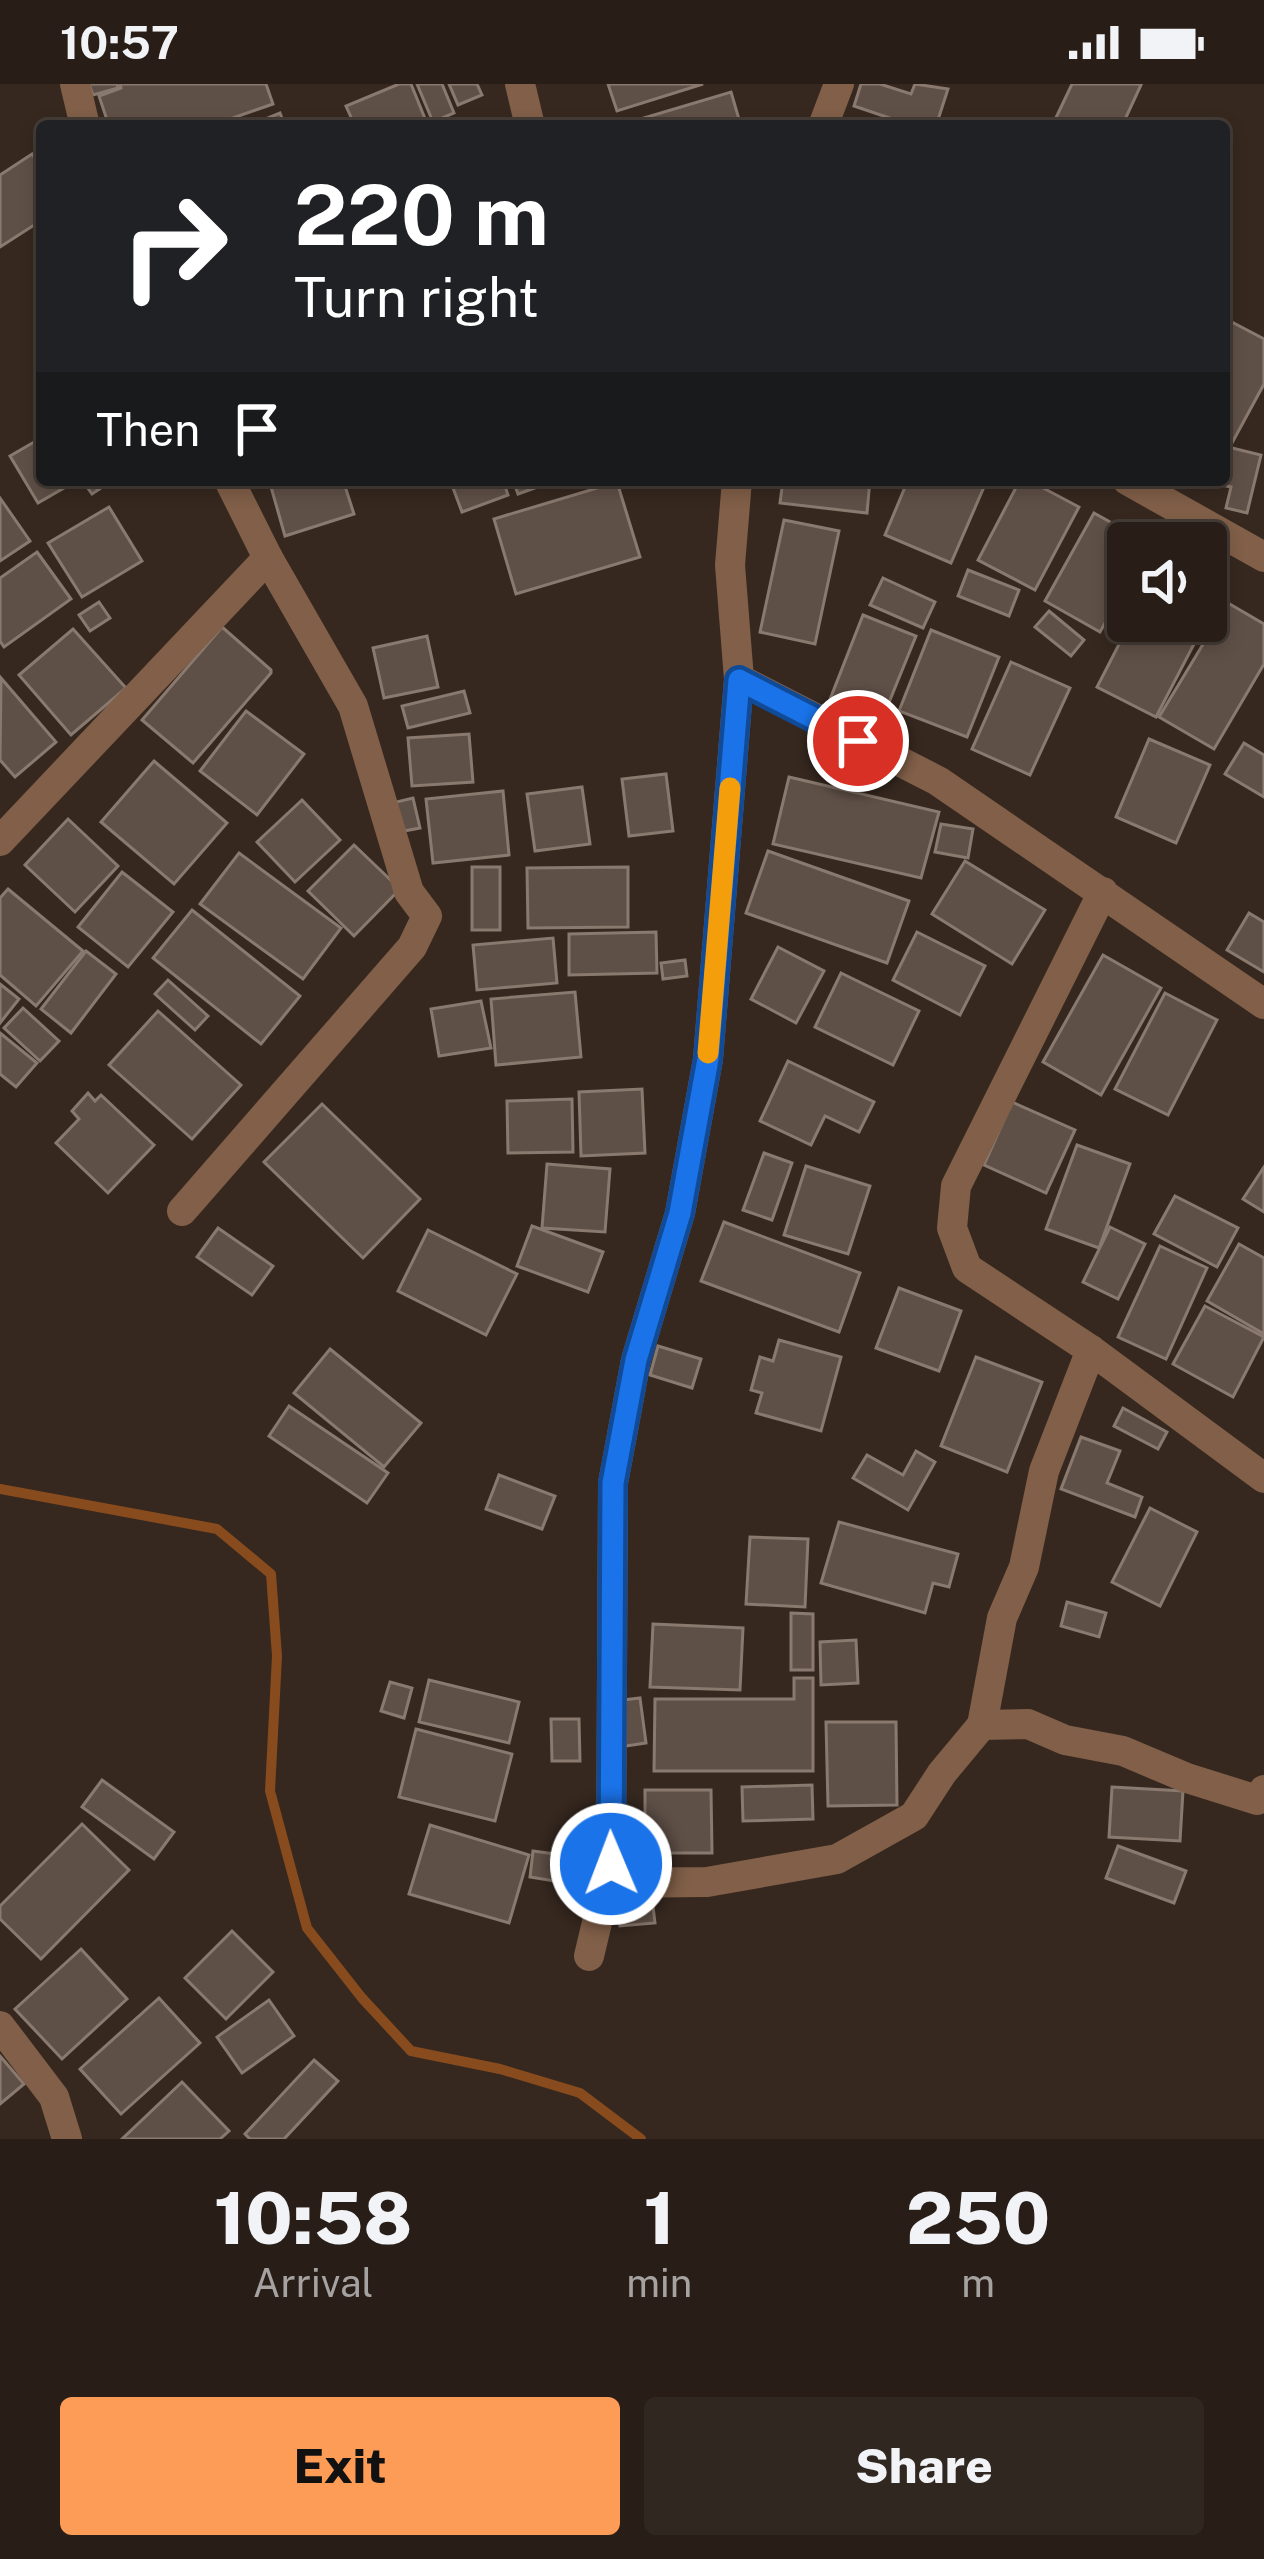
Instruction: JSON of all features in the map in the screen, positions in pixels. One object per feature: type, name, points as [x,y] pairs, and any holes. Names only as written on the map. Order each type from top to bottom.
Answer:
[{"type":"street","points":[[75,84],[84,120]]},
{"type":"street","points":[[520,84],[529,120]]},
{"type":"street","points":[[825,120],[839,84]]},
{"type":"street","points":[[182,1210],[412,947],[427,916],[409,892],[353,706],[232,486]]},
{"type":"street","points":[[589,1956],[611,1864],[613,1483],[636,1360],[680,1213],[708,1059],[739,680],[730,566],[737,486]]},
{"type":"street","points":[[1137,486],[1264,556]]},
{"type":"street","points":[[5,821],[268,558]]},
{"type":"street","points":[[739,680],[938,782],[1264,1004]]},
{"type":"street","points":[[1103,892],[956,1186],[952,1228],[967,1268],[1091,1350],[1264,1478]]},
{"type":"street","points":[[606,1883],[707,1882],[837,1859],[914,1816],[982,1725],[1002,1618],[1024,1567],[1044,1471],[1091,1350]]},
{"type":"street","points":[[982,1725],[1028,1724],[1065,1739],[1123,1751],[1257,1800],[1264,1790]]},
{"type":"street","points":[[0,2026],[54,2097],[67,2139]]},
{"type":"building","points":[[89,84],[117,84],[118,88],[93,95]]},
{"type":"building","points":[[120,84],[266,84],[273,104],[227,120],[107,120],[99,96],[121,88]]},
{"type":"building","points":[[399,84],[411,84],[426,120],[352,120],[346,106]]},
{"type":"building","points":[[417,84],[442,84],[454,113],[432,120]]},
{"type":"building","points":[[449,84],[477,84],[482,95],[458,105]]},
{"type":"building","points":[[608,84],[703,84],[617,111]]},
{"type":"building","points":[[861,84],[880,84],[911,94],[915,84],[948,89],[938,120],[895,120],[854,106]]},
{"type":"building","points":[[1072,84],[1141,85],[1125,120],[1055,120]]},
{"type":"building","points":[[731,92],[739,120],[637,120]]},
{"type":"building","points":[[32,154],[36,160],[36,224],[0,247],[0,175]]},
{"type":"building","points":[[1230,321],[1264,339],[1264,384],[1232,443]]},
{"type":"building","points":[[36,441],[36,486],[67,486],[38,503],[10,456]]},
{"type":"building","points":[[1230,447],[1261,455],[1247,513],[1226,508],[1231,487],[1226,486],[1230,486]]},
{"type":"building","points":[[271,486],[345,486],[354,514],[285,536]]},
{"type":"building","points":[[452,486],[505,486],[508,495],[462,512]]},
{"type":"building","points":[[515,486],[540,486],[518,494]]},
{"type":"building","points":[[604,486],[618,486],[640,557],[516,594],[494,519]]},
{"type":"building","points":[[782,486],[869,486],[867,513],[780,503]]},
{"type":"building","points":[[905,486],[984,486],[951,563],[885,535]]},
{"type":"building","points":[[1017,486],[1039,486],[1079,507],[1035,590],[978,560]]},
{"type":"building","points":[[0,498],[30,541],[0,561]]},
{"type":"building","points":[[109,507],[142,561],[82,597],[48,543]]},
{"type":"building","points":[[1094,513],[1110,522],[1107,620],[1100,632],[1045,601]]},
{"type":"building","points":[[784,520],[839,531],[815,644],[760,632]]},
{"type":"building","points":[[37,552],[71,599],[4,647],[0,641],[0,578]]},
{"type":"building","points":[[968,570],[1019,590],[1009,616],[958,596]]},
{"type":"building","points":[[883,578],[935,602],[923,628],[870,605]]},
{"type":"building","points":[[99,602],[110,618],[90,631],[79,615]]},
{"type":"building","points":[[1227,605],[1264,624],[1264,664],[1214,749],[1159,717],[1204,642],[1227,642]]},
{"type":"building","points":[[1049,611],[1084,640],[1071,656],[1035,627]]},
{"type":"building","points":[[863,615],[916,636],[881,722],[829,702]]},
{"type":"building","points":[[222,627],[271,673],[193,763],[142,720]]},
{"type":"building","points":[[73,629],[126,688],[71,735],[19,675]]},
{"type":"building","points":[[931,630],[999,657],[967,737],[899,711]]},
{"type":"building","points":[[427,636],[438,687],[384,698],[373,648]]},
{"type":"building","points":[[1120,642],[1195,642],[1156,717],[1097,687]]},
{"type":"building","points":[[1011,662],[1070,688],[1030,775],[972,749]]},
{"type":"building","points":[[1,678],[56,742],[15,777],[0,760]]},
{"type":"building","points":[[464,691],[470,713],[408,728],[402,706]]},
{"type":"building","points":[[246,711],[304,754],[257,815],[200,771]]},
{"type":"building","points":[[469,734],[473,782],[412,786],[408,738]]},
{"type":"building","points":[[1149,739],[1210,765],[1176,843],[1116,817]]},
{"type":"building","points":[[1244,743],[1264,755],[1264,797],[1225,774]]},
{"type":"building","points":[[154,761],[227,823],[174,884],[101,822]]},
{"type":"building","points":[[666,774],[673,831],[629,836],[622,779]]},
{"type":"building","points":[[789,777],[939,812],[921,878],[773,844]]},
{"type":"building","points":[[582,787],[590,844],[535,851],[527,794]]},
{"type":"building","points":[[503,791],[509,855],[433,863],[426,799]]},
{"type":"building","points":[[413,798],[420,828],[399,832],[392,803]]},
{"type":"building","points":[[302,800],[340,840],[295,882],[257,842]]},
{"type":"building","points":[[68,819],[118,866],[75,912],[25,865]]},
{"type":"building","points":[[941,824],[973,829],[968,858],[935,852]]},
{"type":"building","points":[[354,845],[400,889],[354,936],[308,891]]},
{"type":"building","points":[[768,851],[909,901],[887,963],[746,913]]},
{"type":"building","points":[[239,853],[341,928],[303,979],[200,904]]},
{"type":"building","points":[[965,861],[1045,910],[1012,964],[932,914]]},
{"type":"building","points":[[472,867],[500,867],[500,930],[472,930]]},
{"type":"building","points":[[628,867],[628,927],[528,928],[527,868]]},
{"type":"building","points":[[122,872],[173,912],[128,967],[78,927]]},
{"type":"building","points":[[8,889],[83,951],[36,1006],[0,975],[0,898]]},
{"type":"building","points":[[192,910],[300,996],[261,1044],[153,958]]},
{"type":"building","points":[[1249,913],[1264,922],[1264,972],[1227,950]]},
{"type":"building","points":[[656,932],[657,973],[569,975],[569,934]]},
{"type":"building","points":[[917,932],[985,966],[960,1015],[893,980]]},
{"type":"building","points":[[553,938],[557,983],[477,990],[473,945]]},
{"type":"building","points":[[778,947],[824,971],[796,1023],[751,999]]},
{"type":"building","points":[[86,951],[116,974],[71,1033],[41,1009]]},
{"type":"building","points":[[1103,955],[1161,988],[1101,1095],[1043,1062]]},
{"type":"building","points":[[685,960],[687,976],[663,979],[661,963]]},
{"type":"building","points":[[841,973],[919,1011],[893,1065],[815,1027]]},
{"type":"building","points":[[168,980],[208,1016],[195,1030],[155,994]]},
{"type":"building","points":[[0,984],[19,999],[0,1023]]},
{"type":"building","points":[[575,992],[581,1057],[496,1065],[491,999]]},
{"type":"building","points":[[1165,993],[1217,1020],[1168,1115],[1115,1089]]},
{"type":"building","points":[[481,1001],[491,1048],[439,1056],[431,1009]]},
{"type":"building","points":[[23,1008],[59,1041],[40,1061],[4,1028]]},
{"type":"building","points":[[158,1011],[241,1085],[192,1139],[109,1065]]},
{"type":"building","points":[[0,1033],[37,1063],[16,1087],[0,1074]]},
{"type":"building","points":[[788,1061],[874,1102],[859,1132],[825,1116],[811,1145],[760,1121]]},
{"type":"building","points":[[642,1089],[645,1153],[581,1156],[579,1092]]},
{"type":"building","points":[[88,1093],[95,1101],[101,1095],[154,1145],[108,1193],[56,1143],[79,1119],[72,1111]]},
{"type":"building","points":[[572,1099],[573,1152],[508,1153],[507,1101]]},
{"type":"building","points":[[1012,1102],[1075,1130],[1046,1193],[984,1165]]},
{"type":"building","points":[[322,1104],[420,1199],[363,1258],[264,1162]]},
{"type":"building","points":[[1077,1145],[1130,1164],[1099,1248],[1046,1229]]},
{"type":"building","points":[[764,1153],[792,1163],[772,1220],[743,1210]]},
{"type":"building","points":[[547,1164],[610,1169],[605,1232],[542,1228]]},
{"type":"building","points":[[806,1166],[870,1186],[848,1254],[784,1235]]},
{"type":"building","points":[[1264,1167],[1264,1212],[1243,1199]]},
{"type":"building","points":[[1175,1196],[1238,1228],[1217,1267],[1154,1234]]},
{"type":"building","points":[[724,1222],[860,1273],[839,1332],[701,1281]]},
{"type":"building","points":[[532,1226],[603,1252],[588,1292],[517,1266]]},
{"type":"building","points":[[1110,1227],[1145,1244],[1118,1299],[1083,1282]]},
{"type":"building","points":[[218,1228],[273,1266],[252,1295],[197,1257]]},
{"type":"building","points":[[428,1230],[517,1274],[486,1335],[398,1291]]},
{"type":"building","points":[[1239,1244],[1264,1258],[1264,1334],[1207,1301]]},
{"type":"building","points":[[1160,1246],[1207,1268],[1166,1359],[1118,1337]]},
{"type":"building","points":[[899,1288],[961,1311],[939,1371],[876,1348]]},
{"type":"building","points":[[1205,1306],[1264,1337],[1233,1397],[1173,1364]]},
{"type":"building","points":[[779,1340],[841,1357],[821,1431],[756,1413],[762,1393],[751,1390],[760,1357],[773,1361]]},
{"type":"building","points":[[658,1346],[701,1359],[692,1388],[650,1375]]},
{"type":"building","points":[[330,1349],[421,1423],[384,1467],[294,1393]]},
{"type":"building","points":[[976,1357],[1042,1382],[1007,1472],[941,1446]]},
{"type":"building","points":[[289,1406],[388,1473],[367,1503],[269,1436]]},
{"type":"building","points":[[1123,1408],[1167,1432],[1158,1449],[1114,1426]]},
{"type":"building","points":[[1081,1437],[1120,1451],[1107,1483],[1142,1497],[1135,1517],[1061,1489]]},
{"type":"building","points":[[916,1451],[935,1462],[908,1510],[853,1478],[867,1455],[903,1475]]},
{"type":"building","points":[[499,1475],[555,1496],[542,1529],[486,1509]]},
{"type":"building","points":[[1150,1508],[1197,1532],[1160,1606],[1112,1582]]},
{"type":"building","points":[[839,1522],[958,1554],[949,1587],[933,1583],[925,1613],[821,1583]]},
{"type":"building","points":[[750,1537],[808,1539],[805,1607],[746,1604]]},
{"type":"building","points":[[1067,1602],[1106,1613],[1099,1637],[1061,1626]]},
{"type":"building","points":[[791,1613],[813,1614],[813,1670],[791,1670]]},
{"type":"building","points":[[653,1624],[743,1628],[740,1690],[650,1687]]},
{"type":"building","points":[[856,1640],[858,1683],[821,1685],[820,1642]]},
{"type":"building","points":[[794,1678],[813,1678],[813,1771],[654,1771],[655,1699],[794,1699]]},
{"type":"building","points":[[429,1680],[519,1702],[509,1743],[419,1722]]},
{"type":"building","points":[[390,1682],[412,1688],[404,1718],[381,1711]]},
{"type":"building","points":[[640,1698],[646,1743],[619,1747],[614,1701]]},
{"type":"building","points":[[551,1719],[579,1719],[580,1761],[552,1761]]},
{"type":"building","points":[[826,1722],[896,1722],[897,1805],[828,1806]]},
{"type":"building","points":[[416,1729],[512,1754],[495,1821],[399,1797]]},
{"type":"building","points":[[102,1780],[174,1832],[154,1859],[82,1807]]},
{"type":"building","points":[[812,1785],[813,1819],[743,1821],[742,1787]]},
{"type":"building","points":[[1112,1787],[1183,1791],[1180,1841],[1109,1837]]},
{"type":"building","points":[[645,1790],[711,1790],[712,1853],[645,1853]]},
{"type":"building","points":[[82,1824],[129,1870],[41,1959],[0,1919],[0,1906]]},
{"type":"building","points":[[430,1825],[529,1855],[509,1923],[409,1894]]},
{"type":"building","points":[[1118,1846],[1186,1871],[1174,1903],[1106,1878]]},
{"type":"building","points":[[533,1851],[571,1856],[567,1883],[530,1877]]},
{"type":"building","points":[[652,1898],[655,1923],[620,1926],[618,1901]]},
{"type":"building","points":[[232,1931],[273,1972],[226,2019],[185,1978]]},
{"type":"building","points":[[81,1949],[127,1999],[62,2059],[15,2009]]},
{"type":"building","points":[[159,1998],[200,2043],[121,2114],[80,2069]]},
{"type":"building","points":[[269,2000],[294,2036],[242,2073],[217,2037]]},
{"type":"building","points":[[0,2056],[24,2084],[0,2104]]},
{"type":"building","points":[[314,2060],[338,2081],[284,2139],[250,2139],[245,2134]]},
{"type":"building","points":[[182,2082],[229,2131],[220,2139],[122,2139]]},
{"type":"waterway","points":[[0,1489],[217,1529],[271,1574],[277,1656],[270,1791],[307,1928],[411,2051],[500,2069],[580,2093],[641,2139]]},
{"type":"slow traffic","points":[[708,1053],[730,788]]},
{"type":"route","points":[[611,1864],[613,1483],[636,1360],[680,1213],[708,1059],[739,680],[858,741]]}]
